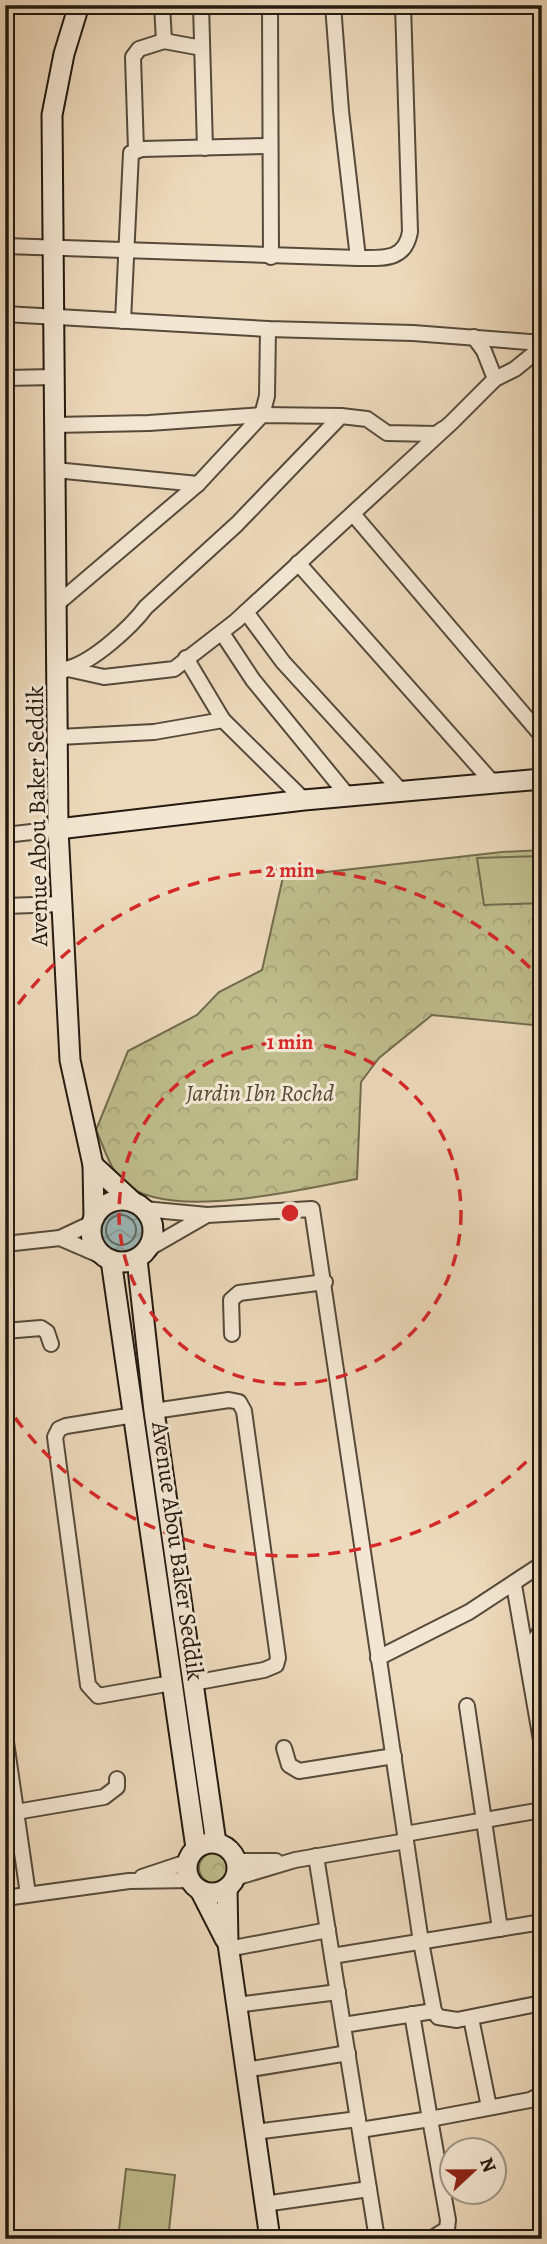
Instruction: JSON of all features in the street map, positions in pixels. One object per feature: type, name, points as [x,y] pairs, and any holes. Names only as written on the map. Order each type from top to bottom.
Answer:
[{"type":"main road","name":"Avenue Abou Baker Seddik","points":[[77,6],[52,115],[57,604],[63,670],[58,829],[70,1060],[93,1165],[93,1221]]},
{"type":"main road","points":[[58,829],[304,800],[542,779]]},
{"type":"main road","points":[[93,1165],[138,1206],[152,1224],[142,1254],[128,1262],[107,1258],[93,1242],[93,1221],[106,1205],[115,1201],[138,1206]]},
{"type":"main road","name":"Avenue Abou Baker Seddik","points":[[142,1254],[154,1411],[216,1843]]},
{"type":"main road","name":"Avenue Abou Baker Seddik","points":[[107,1258],[134,1415],[172,1683],[193,1870],[228,1946]]},
{"type":"main road","points":[[216,1843],[232,1853],[233,1876],[214,1893],[193,1870],[216,1843]]},
{"type":"main road","name":"Avenue Abou Baker Seddik","points":[[233,1876],[228,1946],[268,2237]]},
{"type":"street","points":[[162,5],[164,41]]},
{"type":"street","points":[[201,5],[205,148]]},
{"type":"street","points":[[270,5],[268,146],[271,257]]},
{"type":"street","points":[[333,5],[341,111],[359,258]]},
{"type":"street","points":[[5,246],[271,257],[397,256],[406,247],[410,232],[403,5]]},
{"type":"street","points":[[123,321],[128,159],[136,150],[133,57],[139,49],[164,41],[202,48]]},
{"type":"street","points":[[136,150],[268,146]]},
{"type":"street","points":[[5,314],[474,337],[542,345]]},
{"type":"street","points":[[57,604],[198,484],[262,415],[267,396],[268,329]]},
{"type":"street","points":[[474,337],[489,359],[495,379]]},
{"type":"street","points":[[63,670],[104,677],[174,668],[246,612],[495,379],[515,369],[542,345]]},
{"type":"street","points":[[5,378],[54,377]]},
{"type":"street","points":[[55,425],[149,423],[262,415],[341,416],[367,419],[387,433],[436,434],[452,422]]},
{"type":"street","points":[[63,670],[88,662],[137,618],[237,524],[341,416]]},
{"type":"street","points":[[55,470],[198,484]]},
{"type":"street","points":[[353,514],[542,736]]},
{"type":"street","points":[[298,563],[493,783]]},
{"type":"street","points":[[246,612],[283,662],[401,792]]},
{"type":"street","points":[[222,633],[253,680],[348,796]]},
{"type":"street","points":[[186,658],[223,720],[304,800]]},
{"type":"street","points":[[59,737],[153,732],[223,720]]},
{"type":"street","points":[[5,835],[58,829]]},
{"type":"street","points":[[5,906],[62,904]]},
{"type":"street","points":[[138,1206],[207,1216],[312,1209],[325,1282],[405,1837],[434,2011],[446,2021],[542,2003]]},
{"type":"street","points":[[142,1254],[207,1216]]},
{"type":"street","points":[[5,1244],[60,1238],[93,1221]]},
{"type":"street","points":[[60,1238],[107,1258]]},
{"type":"street","points":[[232,1334],[231,1300],[239,1293],[325,1282]]},
{"type":"street","points":[[5,1331],[41,1328],[47,1332],[51,1344]]},
{"type":"street","points":[[154,1411],[239,1402],[244,1411],[263,1534],[278,1658],[276,1665],[264,1670],[193,1683]]},
{"type":"street","points":[[134,1415],[66,1426],[59,1429],[55,1437],[88,1685],[98,1696],[172,1683]]},
{"type":"street","points":[[378,1658],[469,1612],[514,1585],[542,1563]]},
{"type":"street","points":[[514,1585],[542,1746]]},
{"type":"street","points":[[526,1653],[542,1629]]},
{"type":"street","points":[[467,1706],[500,1929]]},
{"type":"street","points":[[5,1735],[28,1894]]},
{"type":"street","points":[[284,1748],[289,1765],[299,1771],[394,1756]]},
{"type":"street","points":[[16,1812],[104,1797],[117,1787],[117,1779]]},
{"type":"street","points":[[233,1876],[295,1860],[542,1810]]},
{"type":"street","points":[[316,1856],[377,2239]]},
{"type":"street","points":[[5,1898],[193,1870]]},
{"type":"street","points":[[332,1956],[542,1922]]},
{"type":"street","points":[[228,1946],[328,1930]]},
{"type":"street","points":[[236,2005],[338,1992]]},
{"type":"street","points":[[343,2025],[434,2011]]},
{"type":"street","points":[[412,2014],[448,2220],[447,2229],[431,2239]]},
{"type":"street","points":[[471,2018],[489,2108]]},
{"type":"street","points":[[245,2070],[348,2053]]},
{"type":"street","points":[[254,2132],[430,2119],[530,2100],[542,2094]]},
{"type":"street","points":[[264,2204],[369,2189]]},
{"type":"green space","name":"Jardin Ibn Rochd","points":[[542,850],[542,1026],[432,1015],[379,1058],[361,1082],[357,1179],[270,1195],[202,1202],[171,1200],[144,1194],[119,1177],[96,1130],[128,1051],[197,1015],[219,992],[262,970],[283,877],[502,852]]},
{"type":"green space","points":[[542,856],[542,903],[484,905],[477,858]]},
{"type":"green space","points":[[214,1853],[225,1857],[229,1868],[225,1879],[214,1883],[203,1879],[199,1868],[203,1857]]},
{"type":"green space","points":[[126,2169],[175,2175],[168,2239],[118,2239]]},
{"type":"water","points":[[121,1208],[130,1209],[137,1214],[142,1221],[142,1239],[137,1246],[130,1251],[121,1252],[112,1251],[105,1246],[100,1239],[99,1230],[100,1221],[105,1214],[112,1209]]}]
